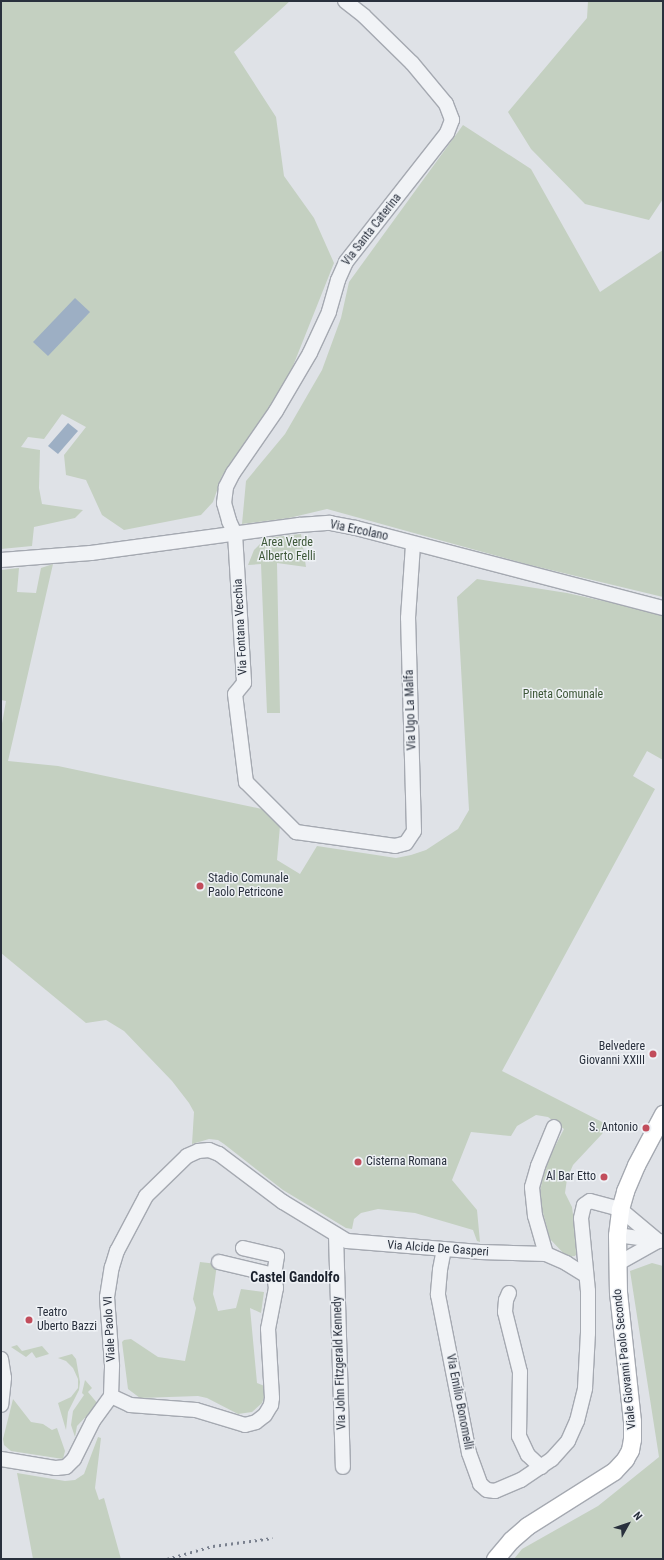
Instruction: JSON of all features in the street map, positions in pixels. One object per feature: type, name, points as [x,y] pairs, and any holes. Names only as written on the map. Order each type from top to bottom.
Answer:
[{"type":"main road","name":"Viale Giovanni Paolo Secondo","points":[[495,1559],[521,1531],[604,1479],[621,1465],[628,1455],[632,1439],[632,1421],[618,1293],[617,1235],[620,1209],[625,1191],[636,1165],[663,1114]]},
{"type":"street","name":"Via Santa Caterina","points":[[235,534],[228,521],[224,503],[226,487],[231,476],[276,411],[310,353],[328,312],[338,280],[346,262],[438,145],[452,124],[448,106],[426,79],[372,24],[345,1]]},
{"type":"street","name":"Via Ercolano","points":[[1,560],[91,553],[305,524],[330,524],[356,528],[663,608]]},
{"type":"street","name":"Via Fontana Vecchia","points":[[235,534],[244,683],[235,694],[246,782],[296,832],[376,842]]},
{"type":"street","name":"Via Ugo La Malfa","points":[[376,842],[395,846],[402,845],[410,840],[415,826],[408,618],[413,544]]},
{"type":"street","points":[[546,1254],[535,1216],[532,1187],[538,1166],[554,1127]]},
{"type":"street","name":"Via Alcide De Gasperi","points":[[205,1150],[218,1154],[259,1186],[336,1235],[354,1242],[444,1249],[546,1254],[566,1263],[585,1275]]},
{"type":"street","name":"Viale Paolo VI","points":[[111,1396],[112,1365],[107,1297],[117,1251],[146,1196],[187,1156],[205,1150]]},
{"type":"street","points":[[585,1275],[581,1218],[582,1208],[587,1202],[590,1201],[620,1209],[661,1242]]},
{"type":"street","name":"Via John Fitzgerald Kennedy","points":[[336,1235],[343,1467]]},
{"type":"street","points":[[617,1235],[661,1242]]},
{"type":"street","points":[[617,1264],[661,1242]]},
{"type":"street","points":[[1,1459],[52,1468],[62,1468],[69,1465],[74,1459],[93,1421],[111,1396],[125,1404],[135,1407],[190,1409],[205,1412],[238,1424],[251,1424],[256,1422],[269,1410],[272,1398],[268,1329],[276,1288],[274,1275],[277,1256],[243,1248]]},
{"type":"street","name":"Via Emilio Bonomelli","points":[[444,1249],[438,1282],[440,1304],[469,1453],[475,1473],[483,1487],[494,1491],[512,1485],[552,1459],[568,1441],[577,1421],[585,1388],[589,1328],[588,1291],[585,1275]]},
{"type":"street","points":[[219,1262],[274,1275]]},
{"type":"street","points":[[509,1293],[506,1300],[505,1312],[520,1372],[519,1436],[528,1455],[541,1467]]},
{"type":"street","points":[[1,1359],[4,1386],[1,1405]]},
{"type":"green space","points":[[1,1],[290,1],[234,52],[276,117],[284,176],[314,218],[334,263],[285,386],[222,476],[213,502],[201,515],[124,530],[102,515],[86,480],[66,475],[64,455],[86,427],[62,414],[44,439],[28,437],[21,447],[40,450],[39,488],[42,504],[83,510],[75,518],[34,527],[32,546],[1,549]]},
{"type":"green space","points":[[588,1],[663,1],[663,199],[649,220],[585,204],[531,149],[508,112],[587,18]]},
{"type":"green space","points":[[463,125],[531,169],[600,292],[663,250],[663,597],[526,564],[327,509],[289,518],[242,524],[246,481],[285,434],[322,370],[341,318],[349,282]]},
{"type":"green space","name":"Area Verde Alberto Felli","points":[[301,534],[306,567],[277,563],[280,713],[267,713],[261,564],[248,565],[254,550],[266,538]]},
{"type":"green space","name":"Pineta Comunale","points":[[53,564],[8,761],[58,766],[262,809],[280,826],[277,860],[300,874],[317,846],[396,858],[426,850],[458,829],[469,810],[457,597],[477,579],[567,593],[663,614],[663,760],[647,751],[633,776],[655,789],[502,1071],[608,1125],[602,1134],[573,1165],[567,1179],[565,1193],[572,1207],[578,1252],[575,1256],[567,1257],[550,1239],[539,1198],[543,1176],[551,1154],[564,1129],[548,1117],[536,1115],[517,1126],[511,1136],[471,1132],[452,1180],[477,1210],[480,1242],[477,1241],[473,1230],[415,1213],[378,1209],[361,1213],[354,1219],[352,1229],[346,1228],[283,1190],[218,1140],[209,1139],[192,1144],[194,1112],[189,1103],[172,1081],[124,1031],[106,1020],[86,1023],[1,953],[1,729],[6,701],[1,700],[1,570],[19,568],[17,592],[36,593],[41,568]]},
{"type":"green space","points":[[200,1262],[217,1264],[213,1294],[218,1311],[236,1308],[241,1289],[264,1292],[261,1313],[250,1308],[257,1383],[267,1387],[262,1403],[252,1412],[238,1414],[207,1398],[198,1396],[140,1398],[128,1389],[122,1342],[124,1340],[131,1339],[158,1357],[185,1361],[196,1308],[193,1299]]},
{"type":"green space","points":[[652,1263],[663,1266],[663,1559],[514,1559],[522,1549],[598,1506],[659,1457],[630,1271]]},
{"type":"green space","points":[[17,1345],[22,1351],[42,1346],[49,1354],[36,1358],[32,1352],[26,1357],[11,1347]]},
{"type":"green space","points":[[72,1354],[76,1359],[80,1382],[79,1390],[68,1412],[66,1430],[58,1403],[71,1397],[78,1388],[78,1379],[73,1368],[66,1361],[58,1358]]},
{"type":"green space","points":[[85,1380],[92,1388],[88,1392],[98,1404],[77,1426],[75,1437],[71,1425],[73,1411],[84,1395],[82,1393]]},
{"type":"green space","points":[[13,1399],[31,1422],[43,1424],[52,1430],[57,1428],[65,1451],[63,1459],[11,1451],[4,1445],[3,1439]]},
{"type":"green space","points":[[98,1437],[101,1438],[95,1488],[99,1500],[104,1498],[121,1559],[33,1559],[17,1473],[65,1481],[75,1480],[84,1474]]},
{"type":"water","points":[[75,298],[90,312],[48,356],[33,342]]},
{"type":"water","points":[[68,423],[78,431],[58,454],[48,446]]},
{"type":"railway","points":[[167,1559],[213,1546],[272,1538]]},
{"type":"place","name":"Stadio Comunale Paolo Petricone","points":[[200,886]]},
{"type":"place","name":"Belvedere Giovanni XXIII","points":[[653,1054]]},
{"type":"place","name":"S. Antonio","points":[[646,1128]]},
{"type":"place","name":"Cisterna Romana","points":[[358,1162]]},
{"type":"place","name":"Al Bar Etto","points":[[604,1177]]},
{"type":"place","name":"Teatro Uberto Bazzi","points":[[29,1320]]},
{"type":"district","name":"Castel Gandolfo","points":[[295,1277]]}]
